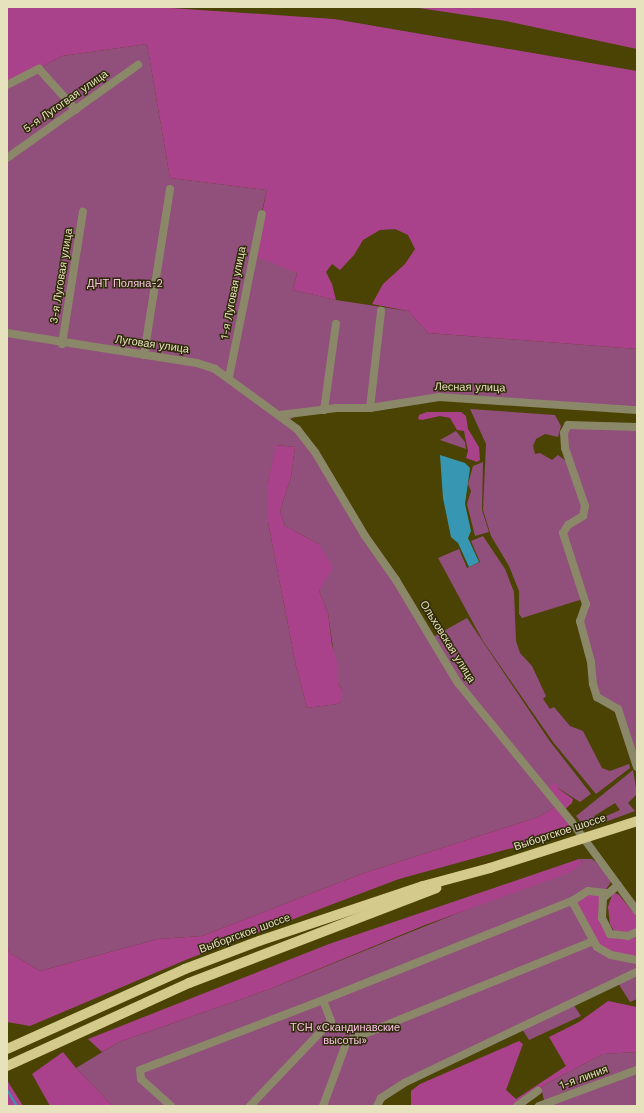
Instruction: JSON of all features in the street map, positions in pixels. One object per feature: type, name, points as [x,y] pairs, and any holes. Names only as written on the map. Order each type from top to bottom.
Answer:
[{"type":"main road","name":"Выборгское шоссе","points":[[11,1047],[185,969],[259,941],[422,886],[490,868],[637,821]]},
{"type":"main road","name":"Выборгское шоссе","points":[[7,1066],[189,983],[490,868]]},
{"type":"street","name":"5-я Лугогвая улица","points":[[7,158],[138,65]]},
{"type":"street","points":[[7,85],[39,69],[76,110]]},
{"type":"street","points":[[144,355],[170,189]]},
{"type":"street","name":"3-я Луговая улица","points":[[62,344],[84,212]]},
{"type":"street","name":"1-я Луговая улица","points":[[229,377],[240,309],[262,214]]},
{"type":"street","points":[[370,408],[381,311]]},
{"type":"street","points":[[324,410],[336,324]]},
{"type":"street","name":"Луговая улица","points":[[7,333],[62,344],[197,363],[215,368],[280,415]]},
{"type":"street","name":"Лесная улица","points":[[280,415],[324,410],[370,408],[439,397],[637,410]]},
{"type":"street","name":"Ольховская улица","points":[[280,415],[301,433],[315,452],[458,683],[584,838],[637,911]]},
{"type":"street","points":[[637,427],[568,425],[564,432],[565,448],[585,506],[583,516],[568,526],[564,533],[586,604],[580,621],[597,697],[618,709],[637,767]]},
{"type":"street","points":[[171,1106],[141,1079],[140,1070],[572,902],[588,891],[606,893],[618,885]]},
{"type":"street","points":[[606,893],[601,911],[610,934],[628,936],[637,932]]},
{"type":"street","points":[[572,902],[592,941],[604,952],[637,960]]},
{"type":"street","points":[[323,1106],[347,1041],[592,941]]},
{"type":"street","points":[[377,1106],[381,1098],[404,1083],[637,972]]},
{"type":"street","points":[[250,1106],[331,1021],[323,1000]]},
{"type":"street","name":"1-я линия","points":[[539,1106],[637,1070]]},
{"type":"street","points":[[517,1106],[538,1091]]},
{"type":"green space","name":"ДНТ Поляна-2","points":[[147,44],[170,178],[267,190],[260,219],[297,273],[293,290],[336,300],[408,311],[428,333],[637,349],[637,410],[461,397],[302,412],[288,421],[297,429],[431,638],[467,618],[549,740],[591,794],[580,802],[558,788],[558,805],[538,817],[361,874],[202,936],[158,939],[40,971],[10,953],[7,945],[7,85],[62,56]],"holes":[[[277,445],[295,447],[291,477],[280,511],[285,526],[319,544],[326,577],[319,591],[328,613],[338,683],[342,690],[342,701],[337,704],[307,708],[296,666],[268,522],[268,482]]]},
{"type":"green space","points":[[470,409],[555,415],[561,426],[558,437],[545,434],[536,439],[533,446],[535,454],[540,453],[552,460],[558,455],[566,461],[568,425],[637,427],[637,767],[618,709],[597,697],[580,621],[583,599],[522,618],[519,614],[519,591],[509,566],[491,536],[483,510],[486,444]]},
{"type":"green space","points":[[456,431],[465,442],[466,449],[440,440]]},
{"type":"green space","points":[[483,462],[482,510],[489,532],[475,536],[467,504],[471,491],[468,484],[473,466]]},
{"type":"green space","points":[[483,536],[505,569],[514,592],[516,641],[520,653],[532,666],[546,696],[543,699],[550,709],[554,707],[570,726],[583,731],[602,768],[610,771],[629,764],[630,768],[596,794],[553,742],[483,641],[438,558],[459,549],[467,568],[480,562],[471,541]]},
{"type":"green space","points":[[633,770],[637,794],[628,803],[635,811],[586,829],[576,816]],"holes":[[[615,803],[620,810],[597,820],[594,816]]]},
{"type":"green space","name":"ТСН «Скандинавские высоты»","points":[[579,859],[592,859],[601,866],[611,882],[602,895],[573,903],[637,960],[637,999],[630,1002],[618,983],[573,1004],[581,1016],[529,1040],[522,1029],[404,1083],[377,1106],[113,1106],[76,1068],[119,1042],[270,989],[583,863]]},
{"type":"green space","points":[[637,1052],[637,1106],[539,1106],[545,1104],[541,1088],[546,1084],[603,1054]]},
{"type":"shaded area","points":[[7,7],[156,7],[334,19],[637,71],[637,349],[428,333],[408,311],[372,304],[383,284],[405,264],[415,249],[408,235],[395,229],[380,230],[363,240],[354,255],[340,270],[332,264],[326,272],[332,284],[336,300],[293,290],[297,273],[253,255],[267,190],[170,178],[147,44],[62,56],[7,85]]},
{"type":"shaded area","points":[[412,7],[637,7],[637,49],[506,21]]},
{"type":"shaded area","points":[[427,412],[461,412],[466,416],[468,429],[479,447],[480,460],[477,462],[466,458],[468,451],[464,431],[457,430],[450,418],[440,416],[422,420],[418,419],[419,415]]},
{"type":"shaded area","points":[[276,445],[295,447],[291,477],[280,511],[285,526],[319,544],[333,568],[319,591],[328,613],[332,645],[338,665],[338,683],[342,690],[342,701],[337,704],[307,708],[296,666],[268,522],[268,482]]},
{"type":"shaded area","points":[[553,783],[557,784],[559,789],[573,799],[572,803],[563,811],[571,821],[567,833],[399,879],[188,959],[30,1026],[7,1022],[7,945],[10,953],[40,971],[158,939],[202,936],[361,874],[538,817],[558,805],[546,792]]},
{"type":"shaded area","points":[[579,859],[583,863],[569,873],[425,925],[270,989],[119,1042],[102,1052],[88,1039],[329,944]]},
{"type":"shaded area","points":[[588,891],[600,893],[609,935],[634,934],[637,939],[637,960],[604,952],[573,903]]},
{"type":"shaded area","points":[[613,892],[619,895],[637,917],[637,930],[629,935],[614,931],[610,924],[608,907]]},
{"type":"shaded area","points":[[608,1001],[637,1007],[637,1052],[603,1054],[546,1084],[517,1106],[411,1106],[411,1091],[420,1084],[519,1041],[523,1044],[506,1090],[516,1099],[566,1066],[549,1037],[579,1022]]},
{"type":"shaded area","points":[[63,1052],[76,1068],[113,1106],[50,1106],[32,1074]]},
{"type":"shaded area","points":[[7,1080],[23,1106],[7,1106]]},
{"type":"water","points":[[440,455],[465,463],[470,468],[465,504],[471,531],[468,538],[479,562],[469,567],[458,543],[451,537],[443,498]]},
{"type":"waterway","points":[[7,1090],[17,1106]]}]
